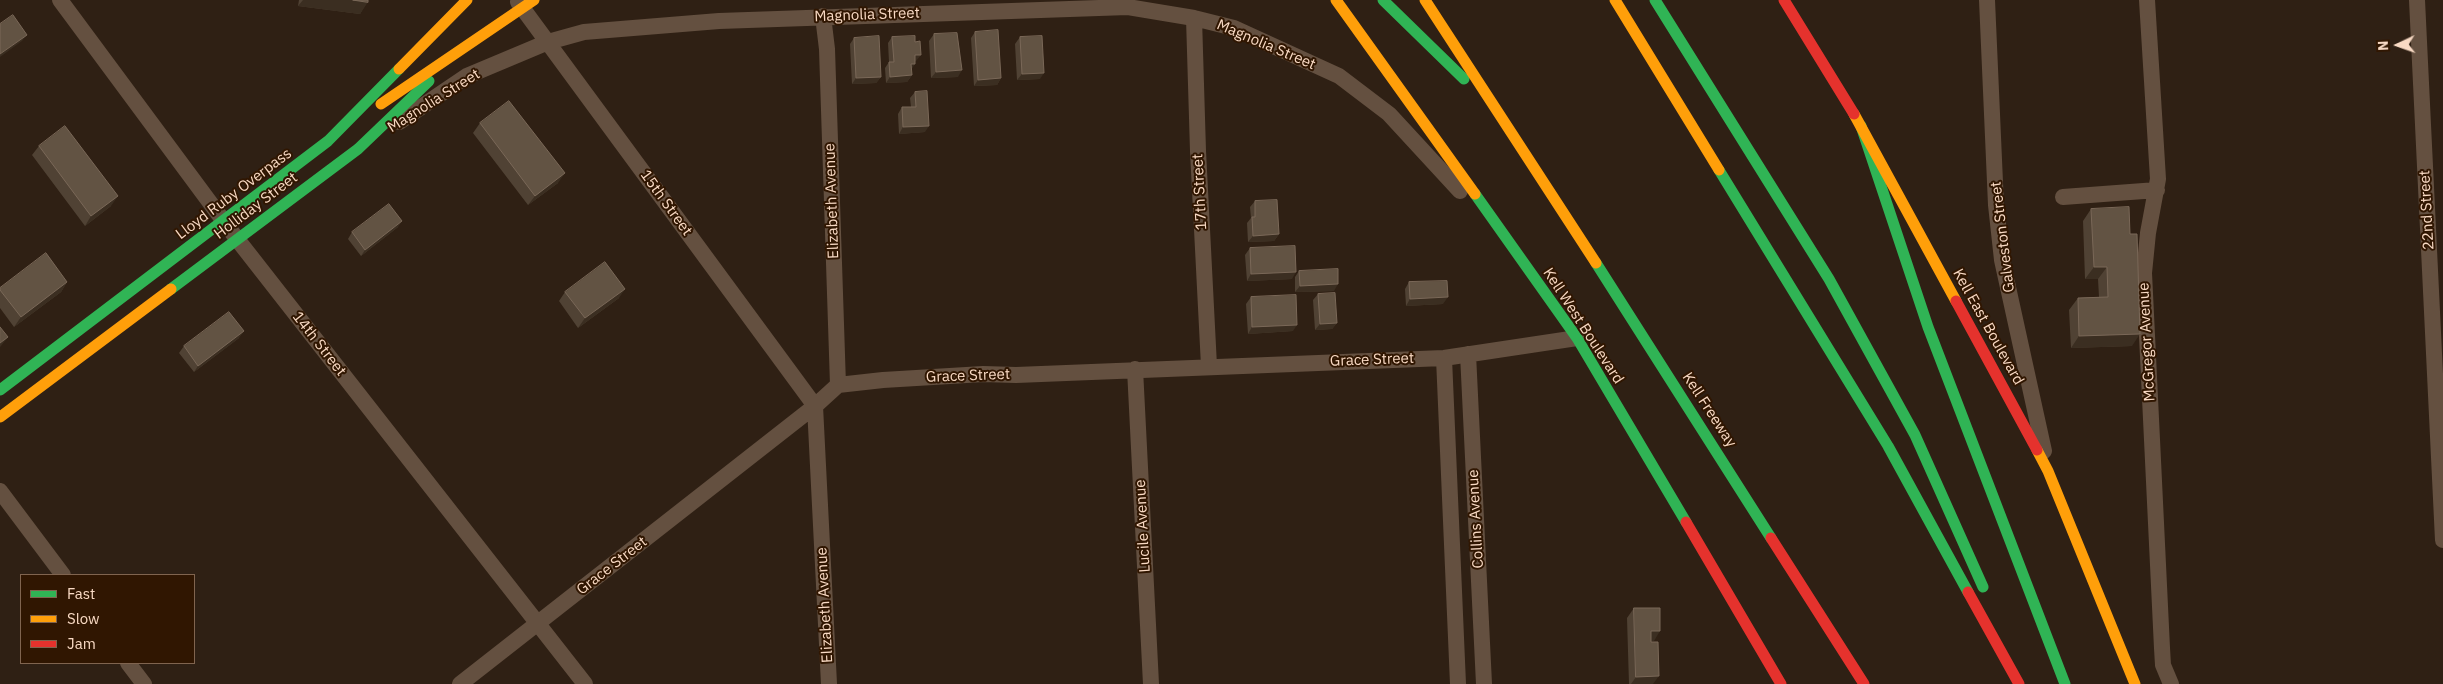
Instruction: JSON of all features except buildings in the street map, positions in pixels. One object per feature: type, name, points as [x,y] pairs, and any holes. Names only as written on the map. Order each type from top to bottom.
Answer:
[{"type":"main road","name":"Lloyd Ruby Overpass","points":[[0,390],[328,141],[467,0]]},
{"type":"main road","name":"Holliday Street","points":[[0,417],[358,149],[516,0]]},
{"type":"main road","points":[[328,141],[534,0]]},
{"type":"main road","name":"Kell West Boulevard","points":[[1336,0],[1577,338],[1781,684]]},
{"type":"main road","points":[[1383,0],[1460,75],[1526,153]]},
{"type":"main road","points":[[1425,0],[1526,153]]},
{"type":"main road","points":[[1615,0],[1888,446],[2018,684]]},
{"type":"main road","points":[[1655,0],[1829,279],[1915,435],[1987,596]]},
{"type":"main road","name":"Kell East Boulevard","points":[[1784,0],[1861,126],[2048,471],[2135,684]]},
{"type":"main road","points":[[1861,126],[1928,327],[2065,684]]},
{"type":"main road","name":"Kell Freeway","points":[[1526,153],[1782,552],[1864,684]]},
{"type":"main road","points":[[2003,631],[2026,684]]},
{"type":"street","name":"14th Street","points":[[60,0],[237,239],[585,684]]},
{"type":"street","name":"15th Street","points":[[516,0],[815,406]]},
{"type":"street","name":"Galveston Street","points":[[1987,0],[1996,205],[2002,260],[2048,471]]},
{"type":"street","name":"McGregor Avenue","points":[[2147,0],[2157,190],[2148,232],[2144,272],[2162,648],[2164,665],[2170,684]]},
{"type":"street","name":"22nd Street","points":[[2417,0],[2443,540]]},
{"type":"street","name":"Magnolia Street","points":[[358,149],[467,76],[548,42],[584,32],[719,20],[1128,7],[1194,18],[1234,28],[1339,76],[1389,114],[1449,177],[1577,338]]},
{"type":"street","name":"Elizabeth Avenue","points":[[823,16],[828,49],[838,385]]},
{"type":"street","name":"17th Street","points":[[1194,18],[1198,151],[1210,366]]},
{"type":"street","points":[[2063,197],[2157,190]]},
{"type":"street","name":"Grace Street","points":[[460,684],[815,406],[838,385],[919,378],[1444,358],[1577,338]]},
{"type":"street","name":"Collins Avenue","points":[[1468,354],[1484,684]]},
{"type":"street","name":"Collins Avenue","points":[[1444,358],[1458,684]]},
{"type":"street","name":"Lucile Avenue","points":[[1135,369],[1151,684]]},
{"type":"street","name":"Elizabeth Avenue","points":[[815,406],[829,684]]},
{"type":"street","points":[[0,492],[62,574]]},
{"type":"street","points":[[129,664],[144,684]]},
{"type":"traffic: fast","points":[[1383,0],[1464,79]]},
{"type":"traffic: fast","points":[[1655,0],[1829,279],[1915,435],[1983,587]]},
{"type":"traffic: fast","points":[[0,390],[328,141],[399,69]]},
{"type":"traffic: fast","points":[[171,289],[358,149],[429,81]]},
{"type":"traffic: fast","points":[[1861,126],[1928,327],[2065,684]]},
{"type":"traffic: fast","points":[[1719,170],[1888,446],[1968,592]]},
{"type":"traffic: fast","points":[[1475,194],[1577,338],[1686,522]]},
{"type":"traffic: fast","points":[[1596,263],[1771,538]]},
{"type":"traffic: slow","points":[[399,69],[467,0]]},
{"type":"traffic: slow","points":[[381,104],[534,0]]},
{"type":"traffic: slow","points":[[1336,0],[1475,194]]},
{"type":"traffic: slow","points":[[1425,0],[1596,263]]},
{"type":"traffic: slow","points":[[1615,0],[1719,170]]},
{"type":"traffic: slow","points":[[1854,114],[1956,301]]},
{"type":"traffic: slow","points":[[0,417],[171,289]]},
{"type":"traffic: slow","points":[[2037,450],[2048,471],[2135,684]]},
{"type":"traffic: jam","points":[[1784,0],[1854,114]]},
{"type":"traffic: jam","points":[[1956,301],[2037,450]]},
{"type":"traffic: jam","points":[[1686,522],[1781,684]]},
{"type":"traffic: jam","points":[[1771,538],[1864,684]]},
{"type":"traffic: jam","points":[[1968,592],[2019,684]]}]
